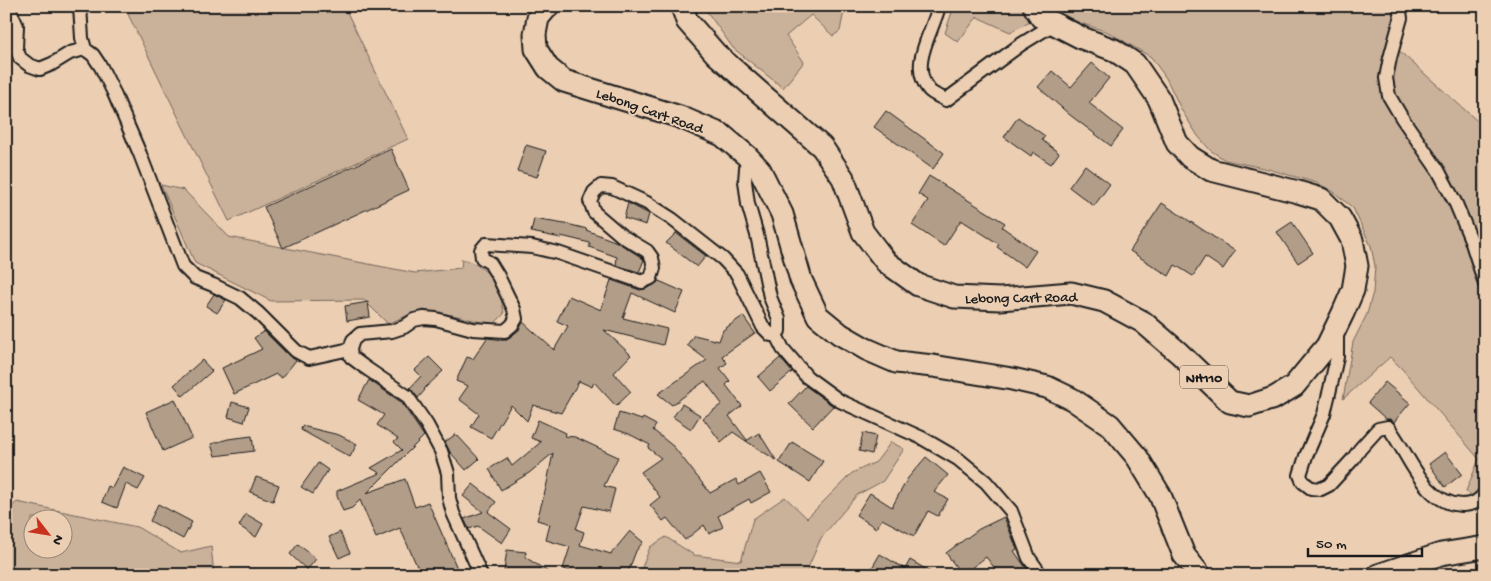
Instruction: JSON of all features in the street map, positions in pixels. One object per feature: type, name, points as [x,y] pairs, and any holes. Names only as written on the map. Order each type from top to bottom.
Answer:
[{"type":"highway","name":"Lebong Cart Road","points":[[682,6],[688,21],[716,54],[822,147],[843,178],[864,232],[886,262],[918,285],[954,297],[1000,299],[1071,293],[1104,300],[1143,322],[1180,353],[1230,402],[1249,406],[1274,398],[1294,386],[1327,346],[1352,290],[1357,266],[1352,240],[1340,218],[1321,199],[1210,170],[1190,157],[1177,143],[1159,99],[1135,64],[1114,50],[1082,38],[1041,17],[1034,6]]},
{"type":"highway","name":"Lebong Cart Road","points":[[541,10],[535,34],[536,49],[548,68],[564,81],[680,117],[722,135],[760,170],[782,214],[801,280],[818,316],[840,334],[866,349],[896,362],[1012,379],[1047,387],[1072,398],[1110,425],[1136,457],[1160,495],[1184,555],[1200,575]]},
{"type":"highway","points":[[1378,575],[1441,554],[1485,547]]},
{"type":"street","points":[[8,6],[17,26],[16,48],[20,58],[29,65],[40,69],[70,53],[85,49]]},
{"type":"street","points":[[80,6],[82,38],[85,49],[93,55],[102,67],[113,90],[184,266],[195,278],[213,284],[240,298],[296,350],[310,358],[350,349]]},
{"type":"street","points":[[939,6],[924,45],[920,72],[929,90],[946,100],[1020,45],[1054,24]]},
{"type":"street","points":[[1399,6],[1401,18],[1386,78],[1389,96],[1438,170],[1456,204],[1471,240],[1485,284]]},
{"type":"street","points":[[747,156],[745,181],[748,204],[757,235],[770,297],[779,319],[779,331],[776,335]]},
{"type":"street","points":[[481,575],[453,513],[448,473],[441,451],[427,425],[407,396],[352,357],[350,349],[353,340],[360,334],[392,331],[404,327],[414,320],[436,319],[473,329],[505,331],[516,319],[514,309],[490,263],[482,258],[481,250],[486,244],[532,247],[558,253],[642,282],[651,278],[654,268],[652,258],[647,251],[622,236],[594,212],[590,201],[594,192],[601,186],[612,187],[647,203],[672,219],[723,259],[737,274],[763,328],[771,335],[776,335]]},
{"type":"street","points":[[1338,325],[1336,357],[1330,389],[1324,414],[1300,475],[1303,482],[1311,488],[1320,489],[1329,484],[1353,460],[1378,429],[1388,427],[1422,479],[1441,500],[1455,505],[1468,505],[1479,500],[1485,493]]},
{"type":"street","points":[[776,335],[783,349],[807,377],[840,401],[922,438],[958,459],[986,482],[1011,511],[1028,558],[1041,575]]},
{"type":"shaded area","points":[[124,6],[344,6],[408,139],[229,221]]},
{"type":"shaded area","points":[[703,6],[845,6],[840,31],[833,36],[811,15],[786,36],[804,62],[783,88],[733,48]]},
{"type":"shaded area","points":[[954,6],[1023,6],[1030,21],[1010,32],[977,17],[958,42],[945,33]]},
{"type":"shaded area","points":[[1051,6],[1313,6],[1334,10],[1341,6],[1397,6],[1382,81],[1441,186],[1475,265],[1485,299],[1485,482],[1475,498],[1466,491],[1479,459],[1390,357],[1343,399],[1353,342],[1367,314],[1373,292],[1375,266],[1371,246],[1353,208],[1334,192],[1317,183],[1268,169],[1225,160],[1210,150],[1198,136],[1182,111],[1166,78],[1151,57],[1108,32],[1077,22]]},
{"type":"shaded area","points":[[1396,48],[1485,128],[1485,273],[1474,237],[1392,94],[1391,79]]},
{"type":"shaded area","points":[[161,185],[184,190],[229,237],[415,273],[461,268],[462,259],[480,267],[492,279],[500,295],[504,314],[493,325],[423,310],[388,324],[364,300],[271,301],[195,263]]},
{"type":"shaded area","points":[[891,442],[904,449],[883,481],[857,495],[821,538],[805,575],[639,575],[650,547],[666,537],[694,555],[741,561],[753,519],[785,497],[807,518],[852,473],[876,462]]},
{"type":"shaded area","points":[[17,502],[46,508],[22,508],[22,558],[72,558],[72,513],[137,527],[181,553],[211,546],[214,575],[6,575],[6,512]]},
{"type":"building","points":[[1092,63],[1109,78],[1089,103],[1123,130],[1111,146],[1070,115],[1038,87],[1052,71],[1071,87]]},
{"type":"building","points":[[886,111],[944,153],[933,169],[874,127]]},
{"type":"building","points":[[1018,117],[1045,136],[1042,140],[1059,153],[1051,164],[1033,152],[1031,156],[1004,137]]},
{"type":"building","points":[[526,145],[546,151],[537,177],[517,171]]},
{"type":"building","points":[[391,149],[409,190],[283,248],[264,207]]},
{"type":"building","points":[[1085,165],[1110,184],[1094,206],[1069,187]]},
{"type":"building","points":[[929,176],[1005,223],[1002,227],[1036,251],[1025,267],[997,247],[999,244],[961,220],[944,246],[912,225],[928,200],[918,194]]},
{"type":"building","points":[[628,203],[649,214],[646,225],[624,218]]},
{"type":"building","points":[[1162,203],[1235,251],[1223,269],[1205,257],[1193,276],[1175,265],[1169,276],[1130,251]]},
{"type":"building","points":[[534,219],[587,229],[617,242],[644,260],[639,272],[642,273],[616,265],[617,257],[589,247],[590,243],[561,236],[561,238],[531,232]]},
{"type":"building","points":[[1292,222],[1313,253],[1298,263],[1277,232]]},
{"type":"building","points":[[676,233],[706,256],[697,267],[666,243]]},
{"type":"building","points":[[611,280],[640,290],[659,281],[684,292],[675,313],[632,293],[623,318],[667,329],[663,345],[604,330],[631,355],[614,373],[631,392],[616,406],[594,382],[592,387],[579,381],[561,413],[533,405],[527,421],[511,405],[491,438],[471,427],[479,414],[459,399],[468,386],[456,381],[467,357],[473,359],[487,338],[505,340],[510,337],[519,330],[523,322],[554,350],[568,326],[557,321],[569,296],[601,310]]},
{"type":"building","points":[[214,294],[226,300],[217,313],[206,306]]},
{"type":"building","points":[[368,302],[370,317],[347,321],[345,306]]},
{"type":"building","points":[[743,316],[755,333],[722,356],[727,363],[720,368],[730,381],[726,385],[742,406],[729,416],[747,440],[733,432],[721,442],[703,418],[722,404],[705,381],[672,405],[658,394],[707,360],[687,345],[694,335],[719,341],[723,330]]},
{"type":"building","points":[[264,331],[290,357],[296,360],[282,378],[276,374],[234,394],[222,368],[262,349],[254,338]]},
{"type":"building","points":[[429,357],[443,371],[424,389],[418,398],[410,388],[421,376],[415,370]]},
{"type":"building","points":[[780,358],[792,372],[770,391],[758,377]]},
{"type":"building","points":[[202,360],[212,371],[183,396],[174,385]]},
{"type":"building","points":[[369,380],[401,402],[424,436],[367,493],[405,479],[415,507],[428,502],[460,575],[421,575],[400,528],[376,538],[360,500],[352,508],[343,511],[337,491],[380,473],[371,468],[402,450],[394,442],[398,439],[377,425],[384,415],[358,400]]},
{"type":"building","points":[[1385,382],[1410,403],[1394,422],[1386,419],[1368,403]]},
{"type":"building","points":[[806,386],[833,406],[813,427],[789,404]]},
{"type":"building","points":[[175,399],[192,438],[163,451],[146,412]]},
{"type":"building","points":[[232,402],[249,407],[244,422],[228,417]]},
{"type":"building","points":[[682,404],[700,415],[691,429],[673,417]]},
{"type":"building","points":[[619,413],[642,420],[643,418],[656,425],[653,430],[674,447],[710,493],[736,479],[739,485],[760,473],[771,492],[751,503],[749,499],[718,516],[723,527],[709,534],[704,525],[685,540],[667,518],[663,521],[650,505],[660,497],[641,472],[661,458],[648,448],[650,445],[629,434],[614,429]]},
{"type":"building","points":[[538,420],[566,433],[565,436],[575,437],[618,457],[604,486],[615,489],[609,512],[584,506],[576,529],[584,532],[580,545],[611,554],[630,531],[643,542],[636,551],[627,575],[599,575],[585,571],[584,575],[563,569],[570,547],[546,540],[550,524],[537,520],[553,453],[529,473],[501,490],[489,469],[507,458],[512,466],[541,442],[531,438]]},
{"type":"building","points":[[302,426],[339,435],[357,444],[350,457],[301,430]]},
{"type":"building","points":[[759,433],[776,460],[746,441]]},
{"type":"building","points":[[863,433],[876,436],[872,454],[859,451]]},
{"type":"building","points":[[456,434],[479,459],[466,470],[450,452],[445,442]]},
{"type":"building","points":[[252,436],[254,451],[215,456],[211,444],[228,439]]},
{"type":"building","points":[[792,442],[823,461],[810,482],[779,462]]},
{"type":"building","points":[[1445,452],[1462,474],[1445,487],[1429,464]]},
{"type":"building","points":[[926,457],[948,475],[934,492],[948,499],[938,516],[928,511],[914,536],[882,519],[876,528],[856,515],[870,493],[892,507],[908,478]]},
{"type":"building","points":[[318,463],[328,470],[313,494],[301,487]]},
{"type":"building","points":[[123,467],[145,478],[138,490],[126,484],[117,508],[102,502],[108,486],[112,488]]},
{"type":"building","points":[[256,477],[279,485],[273,501],[250,492]]},
{"type":"building","points":[[473,484],[496,502],[488,512],[511,529],[502,543],[478,526],[469,529],[464,519],[483,512],[463,496]]},
{"type":"building","points":[[158,504],[192,522],[183,539],[150,521]]},
{"type":"building","points":[[246,514],[263,524],[256,537],[239,526]]},
{"type":"building","points":[[1004,517],[1017,549],[1014,551],[1031,575],[1000,575],[986,557],[962,575],[946,553],[979,529]]},
{"type":"building","points":[[340,532],[350,553],[339,558],[329,537]]},
{"type":"building","points":[[298,544],[316,559],[307,570],[290,554]]},
{"type":"building","points":[[507,550],[526,552],[525,557],[553,575],[533,575],[504,571]]},
{"type":"building","points":[[880,554],[905,569],[910,560],[936,575],[868,575]]}]
